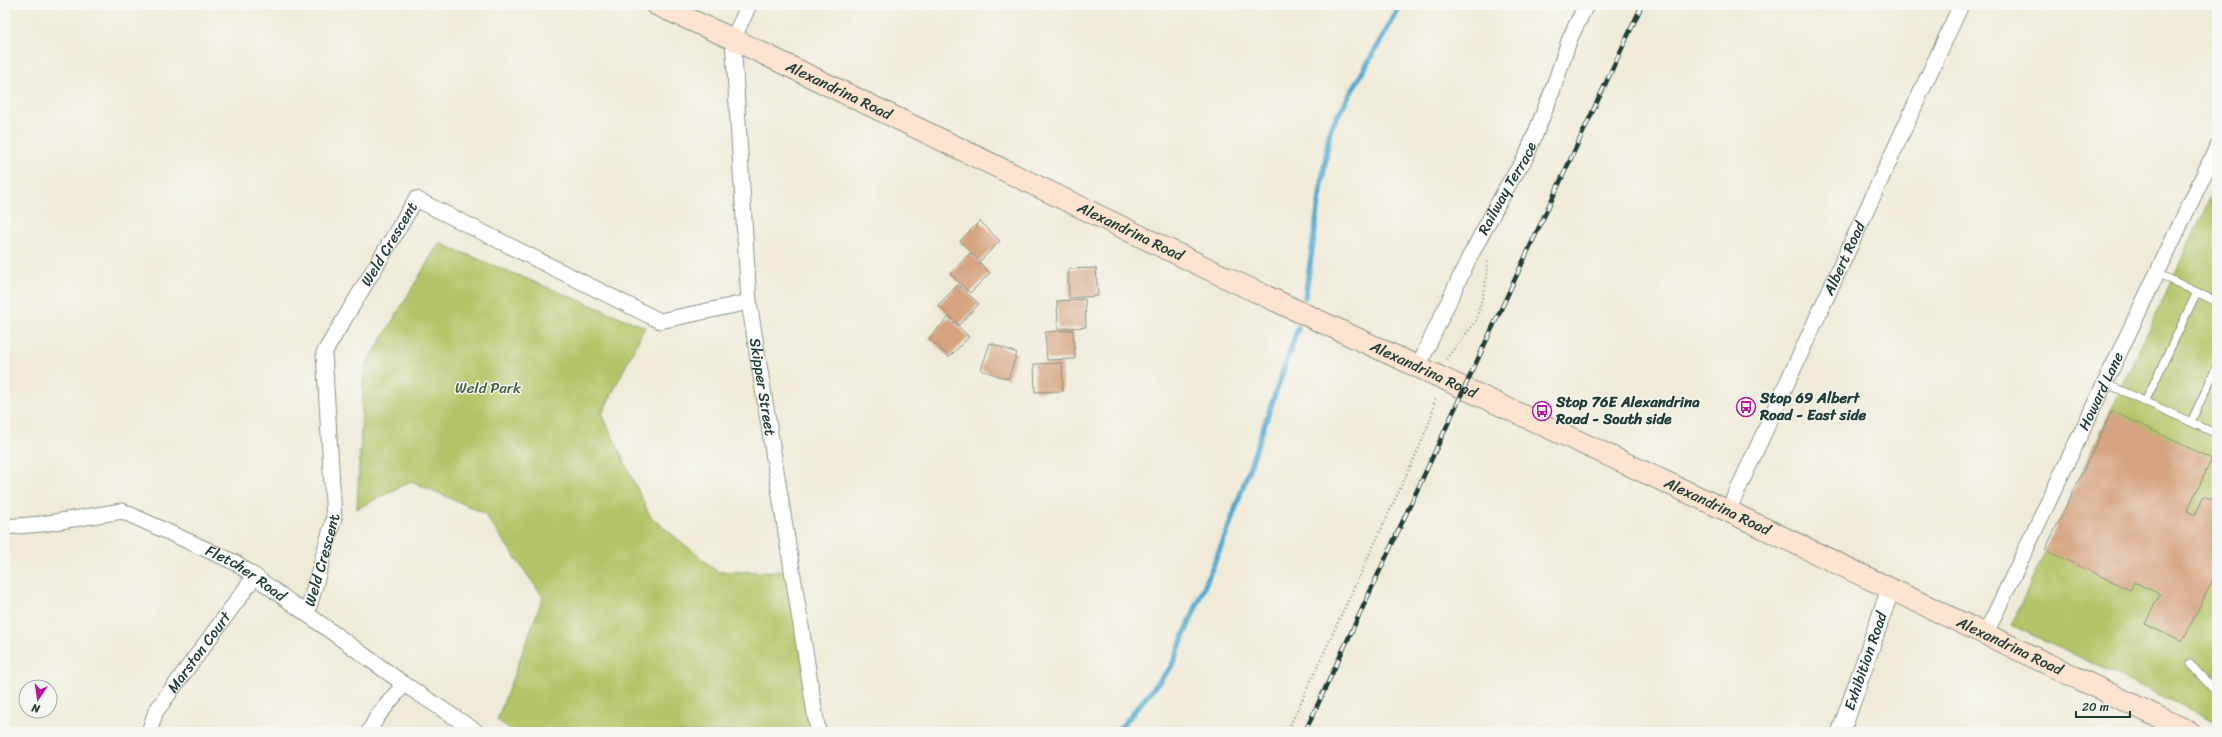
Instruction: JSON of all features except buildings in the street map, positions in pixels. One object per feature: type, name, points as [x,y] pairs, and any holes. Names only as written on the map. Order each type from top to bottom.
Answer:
[{"type":"main road","name":"Alexandrina Road","points":[[657,5],[733,39],[1229,279],[1728,512],[2190,732]]},
{"type":"street","points":[[733,39],[749,5]]},
{"type":"street","name":"Railway Terrace","points":[[1418,367],[1469,258],[1508,185],[1526,158],[1552,92],[1570,38],[1586,5]]},
{"type":"street","name":"Albert Road","points":[[1728,512],[1961,5]]},
{"type":"street","name":"Skipper Street","points":[[733,39],[749,302],[818,732]]},
{"type":"street","name":"Howard Lane","points":[[1985,635],[2217,147]]},
{"type":"street","name":"Weld Crescent","points":[[307,614],[334,518],[324,354],[416,199],[660,321],[749,302]]},
{"type":"street","name":"Fletcher Road","points":[[5,527],[42,524],[122,511],[236,563],[404,684],[477,732]]},
{"type":"street","name":"Marston Court","points":[[148,732],[156,711],[255,576]]},
{"type":"street","name":"Exhibition Road","points":[[1841,732],[1890,590]]},
{"type":"street","points":[[369,732],[377,717],[404,684]]},
{"type":"lane","points":[[2157,273],[2217,302]]},
{"type":"lane","points":[[2145,402],[2197,292]]},
{"type":"lane","points":[[2191,422],[2217,366]]},
{"type":"lane","points":[[2105,383],[2217,434]]},
{"type":"lane","points":[[2190,664],[2217,693]]},
{"type":"path","points":[[1287,732],[1418,450],[1431,418],[1440,377]]},
{"type":"green space","points":[[2217,183],[2217,722],[2011,625]]},
{"type":"green space","name":"Weld Park","points":[[439,243],[645,327],[602,414],[650,516],[718,572],[789,571],[814,732],[515,732],[497,720],[543,597],[484,513],[411,481],[357,509],[364,369]]},
{"type":"waterway","points":[[1305,297],[1330,129],[1401,5]]},
{"type":"waterway","points":[[1117,732],[1171,667],[1229,527],[1298,328]]},
{"type":"railway","points":[[1305,732],[1642,5]]},
{"type":"place","name":"Stop 69 Albert Road - East side","points":[[1746,407]]},
{"type":"place","name":"Stop 76E Alexandrina Road - South side","points":[[1542,411]]}]
